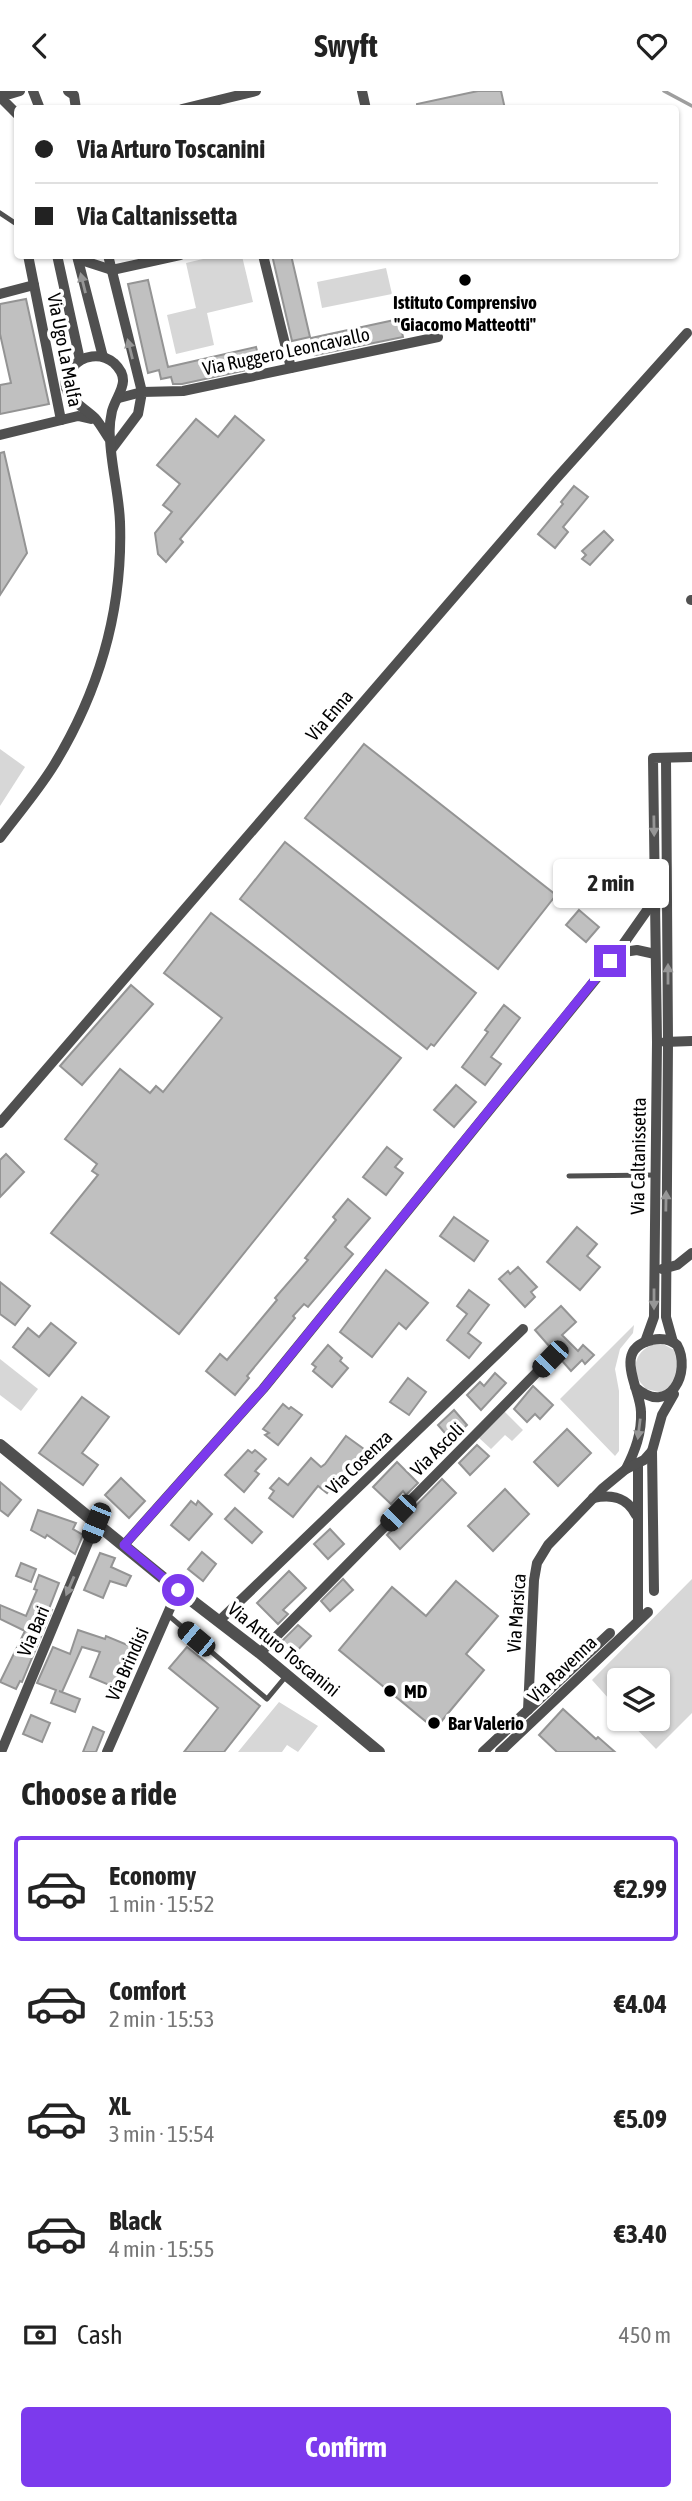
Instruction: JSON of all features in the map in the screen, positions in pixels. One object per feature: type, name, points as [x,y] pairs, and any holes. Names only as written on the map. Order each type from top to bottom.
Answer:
[{"type":"street","points":[[0,95],[20,91]]},
{"type":"street","points":[[225,104],[256,91]]},
{"type":"street","points":[[0,95],[14,111]]},
{"type":"street","name":"Via Ugo La Malfa","points":[[29,259],[65,419]]},
{"type":"street","name":"Via Ugo La Malfa","points":[[58,259],[80,360]]},
{"type":"street","name":"Via Ugo La Malfa","points":[[78,259],[103,357]]},
{"type":"street","points":[[83,259],[112,270],[162,259]]},
{"type":"street","points":[[109,259],[142,392],[136,419],[111,445]]},
{"type":"street","points":[[264,259],[291,368]]},
{"type":"street","points":[[0,293],[34,285]]},
{"type":"street","name":"Via Enna","points":[[0,1123],[538,499],[687,333]]},
{"type":"street","name":"Via Ruggero Leoncavallo","points":[[142,392],[183,391],[438,337]]},
{"type":"street","name":"Via Ugo La Malfa","points":[[0,838],[54,766],[83,710],[98,674],[116,611],[120,552],[119,502],[111,445],[117,401],[123,382],[121,374],[103,357],[80,360],[68,373],[67,391],[80,408],[101,427],[111,445]]},
{"type":"street","name":"Via Ugo La Malfa","points":[[80,408],[101,412],[117,401],[142,392]]},
{"type":"street","points":[[65,419],[80,408]]},
{"type":"street","points":[[0,435],[84,417],[101,427]]},
{"type":"street","name":"Via Caltanissetta","points":[[645,1342],[654,1317],[657,1042],[653,758],[692,757]]},
{"type":"street","name":"Via Caltanissetta","points":[[666,758],[668,1042],[665,1268],[666,1323],[673,1342]]},
{"type":"street","points":[[124,1545],[263,1389],[617,953],[655,899]]},
{"type":"street","points":[[617,953],[637,950],[655,954]]},
{"type":"street","points":[[657,1042],[692,1041]]},
{"type":"street","points":[[654,1271],[682,1262],[692,1253]]},
{"type":"street","name":"Via Cosenza","points":[[219,1621],[523,1329]]},
{"type":"street","points":[[654,1591],[652,1451],[662,1415],[691,1369],[685,1353],[673,1342],[664,1339],[645,1342],[631,1357],[630,1377],[635,1387],[653,1398],[674,1394]]},
{"type":"street","name":"Via Ascoli","points":[[260,1653],[550,1359]]},
{"type":"street","name":"Via Marsica","points":[[626,1469],[634,1454],[640,1430],[640,1406],[635,1387]]},
{"type":"street","name":"Via Arturo Toscanini","points":[[0,1445],[287,1675],[371,1749]]},
{"type":"street","name":"Via Marsica","points":[[528,1710],[537,1563],[548,1545],[592,1498],[652,1451]]},
{"type":"street","points":[[638,1463],[638,1620]]},
{"type":"street","points":[[592,1498],[607,1496],[625,1501],[638,1518]]},
{"type":"street","name":"Via Bari","points":[[1,1752],[96,1523]]},
{"type":"street","points":[[638,1566],[654,1566]]},
{"type":"street","name":"Via Brindisi","points":[[107,1752],[178,1590]]},
{"type":"street","name":"Via Ravenna","points":[[500,1752],[648,1612]]},
{"type":"street","points":[[482,1752],[610,1633]]},
{"type":"lane","points":[[569,1176],[666,1175]]},
{"type":"lane","points":[[167,1615],[267,1699],[287,1675]]},
{"type":"shaded area","points":[[203,259],[243,259],[253,302],[207,313],[214,345],[176,354],[167,315],[196,308],[186,263]]},
{"type":"shaded area","points":[[386,268],[392,294],[322,308],[317,282]]},
{"type":"shaded area","points":[[0,749],[25,767],[0,806]]},
{"type":"shaded area","points":[[634,1325],[633,1333],[620,1349],[615,1369],[619,1391],[619,1451],[615,1456],[560,1399]]},
{"type":"shaded area","points":[[654,1344],[663,1344],[676,1351],[682,1377],[663,1393],[646,1389],[635,1376],[638,1356]]},
{"type":"shaded area","points":[[0,1359],[38,1389],[21,1411],[0,1395]]},
{"type":"shaded area","points":[[504,1411],[523,1430],[512,1441],[505,1435],[491,1449],[478,1437]]},
{"type":"shaded area","points":[[692,1579],[692,1713],[656,1749],[639,1731],[670,1731],[670,1668],[607,1668],[607,1697],[592,1680]]},
{"type":"shaded area","points":[[279,1702],[318,1726],[298,1752],[287,1745],[282,1752],[238,1752]]},
{"type":"building","points":[[478,91],[501,91],[504,105],[417,105]]},
{"type":"building","points":[[273,259],[292,259],[310,337],[292,341]]},
{"type":"building","points":[[148,280],[168,367],[256,347],[261,367],[182,384],[173,384],[171,377],[161,379],[159,370],[148,373],[128,284]]},
{"type":"building","points":[[26,299],[49,404],[0,414],[0,385],[11,383],[0,334],[0,304]]},
{"type":"building","points":[[399,319],[403,337],[315,355],[311,338]]},
{"type":"building","points":[[235,416],[264,440],[180,539],[183,542],[166,562],[158,554],[155,533],[172,512],[163,505],[180,484],[157,465],[196,419],[218,437]]},
{"type":"building","points":[[4,452],[27,553],[0,595],[0,453]]},
{"type":"building","points":[[574,486],[588,497],[563,527],[568,532],[555,548],[538,534]]},
{"type":"building","points":[[604,531],[613,540],[590,565],[582,559],[586,555],[582,551]]},
{"type":"building","points":[[364,744],[556,895],[498,969],[305,818]]},
{"type":"building","points":[[285,842],[476,993],[434,1046],[431,1044],[427,1049],[240,899]]},
{"type":"building","points":[[579,910],[599,927],[586,942],[566,925]]},
{"type":"building","points":[[211,913],[401,1058],[179,1334],[51,1233],[98,1175],[92,1171],[97,1164],[65,1139],[120,1069],[150,1093],[156,1086],[163,1092],[222,1018],[164,973]]},
{"type":"building","points":[[131,985],[153,1004],[82,1085],[60,1066]]},
{"type":"building","points":[[504,1005],[520,1018],[491,1057],[501,1064],[485,1085],[462,1067]]},
{"type":"building","points":[[456,1085],[476,1102],[454,1127],[434,1110]]},
{"type":"building","points":[[387,1147],[402,1159],[395,1167],[403,1173],[386,1195],[363,1177]]},
{"type":"building","points":[[6,1154],[24,1172],[0,1197],[0,1160]]},
{"type":"building","points":[[348,1199],[370,1218],[345,1247],[353,1254],[308,1307],[304,1304],[293,1316],[295,1318],[247,1376],[249,1378],[235,1395],[206,1371],[220,1354],[227,1360],[277,1300],[275,1298],[308,1260],[305,1258],[336,1220],[333,1217]]},
{"type":"building","points":[[454,1217],[488,1241],[474,1261],[440,1236]]},
{"type":"building","points":[[577,1227],[597,1244],[587,1256],[600,1267],[580,1290],[547,1262]]},
{"type":"building","points":[[518,1267],[537,1287],[531,1292],[535,1297],[525,1307],[499,1279]]},
{"type":"building","points":[[386,1270],[428,1303],[406,1329],[399,1323],[372,1357],[340,1332]]},
{"type":"building","points":[[0,1282],[30,1306],[15,1325],[0,1314]]},
{"type":"building","points":[[469,1290],[489,1305],[468,1333],[481,1343],[469,1358],[447,1340],[467,1314],[457,1306]]},
{"type":"building","points":[[561,1306],[576,1322],[562,1335],[578,1351],[583,1345],[594,1355],[585,1364],[582,1360],[571,1371],[535,1330]]},
{"type":"building","points":[[51,1323],[76,1343],[49,1376],[13,1347],[28,1328],[39,1337]]},
{"type":"building","points":[[328,1345],[348,1368],[332,1387],[313,1371],[316,1367],[312,1364]]},
{"type":"building","points":[[495,1373],[506,1383],[481,1410],[467,1395],[480,1382],[484,1386]]},
{"type":"building","points":[[408,1378],[426,1392],[409,1415],[390,1402]]},
{"type":"building","points":[[533,1386],[553,1405],[540,1419],[535,1414],[527,1422],[514,1409]]},
{"type":"building","points":[[82,1397],[109,1417],[82,1453],[98,1465],[83,1485],[39,1453]]},
{"type":"building","points":[[283,1404],[302,1415],[278,1445],[265,1435],[269,1433],[263,1429]]},
{"type":"building","points":[[454,1410],[467,1425],[451,1440],[438,1425]]},
{"type":"building","points":[[567,1429],[591,1453],[558,1486],[534,1462]]},
{"type":"building","points":[[346,1436],[368,1452],[355,1470],[349,1466],[327,1493],[318,1486],[293,1517],[269,1498],[274,1491],[270,1488],[279,1478],[288,1485],[311,1458],[321,1467]]},
{"type":"building","points":[[477,1445],[489,1456],[470,1475],[459,1463]]},
{"type":"building","points":[[248,1450],[252,1453],[255,1450],[266,1459],[255,1471],[259,1474],[244,1492],[225,1475]]},
{"type":"building","points":[[397,1462],[418,1483],[406,1495],[403,1491],[391,1504],[373,1487]]},
{"type":"building","points":[[121,1478],[145,1501],[129,1518],[105,1495]]},
{"type":"building","points":[[442,1479],[456,1493],[400,1549],[387,1535]]},
{"type":"building","points":[[0,1482],[21,1500],[8,1516],[0,1510]]},
{"type":"building","points":[[505,1489],[529,1514],[493,1551],[468,1526]]},
{"type":"building","points":[[191,1501],[196,1505],[198,1501],[212,1514],[189,1540],[171,1525]]},
{"type":"building","points":[[235,1508],[262,1532],[252,1543],[225,1519]]},
{"type":"building","points":[[38,1510],[76,1523],[73,1529],[83,1535],[75,1554],[47,1535],[45,1538],[31,1530]]},
{"type":"building","points":[[330,1529],[344,1544],[328,1559],[314,1544]]},
{"type":"building","points":[[202,1552],[216,1564],[203,1581],[188,1569]]},
{"type":"building","points":[[100,1553],[115,1558],[111,1567],[131,1576],[126,1586],[110,1581],[103,1598],[84,1590]]},
{"type":"building","points":[[21,1563],[36,1569],[31,1582],[16,1576]]},
{"type":"building","points":[[289,1571],[306,1588],[283,1610],[288,1614],[278,1624],[257,1603]]},
{"type":"building","points":[[39,1575],[59,1583],[49,1609],[52,1610],[22,1682],[20,1681],[16,1689],[0,1682],[25,1631],[0,1619],[0,1605],[26,1616],[37,1590],[34,1589]]},
{"type":"building","points":[[343,1579],[353,1590],[330,1611],[321,1601]]},
{"type":"building","points":[[456,1581],[498,1616],[466,1654],[484,1670],[435,1729],[339,1650],[392,1587],[426,1616]]},
{"type":"building","points":[[298,1625],[311,1636],[291,1657],[278,1645]]},
{"type":"building","points":[[78,1630],[105,1639],[106,1636],[130,1646],[114,1687],[90,1677],[100,1652],[82,1647],[62,1692],[59,1691],[80,1699],[75,1712],[51,1703],[56,1690],[37,1683],[53,1647],[70,1654]]},
{"type":"building","points":[[187,1647],[260,1706],[224,1752],[184,1752],[218,1708],[169,1668]]},
{"type":"building","points":[[563,1709],[615,1752],[557,1752],[539,1735]]},
{"type":"building","points":[[31,1715],[50,1723],[42,1742],[23,1734]]},
{"type":"building","points":[[93,1727],[104,1732],[96,1752],[83,1752]]},
{"type":"waterway","points":[[664,91],[692,106]]},
{"type":"place","name":"Istituto Comprensivo \"Giacomo Matteotti\"","points":[[465,280]]},
{"type":"place","name":"MD","points":[[390,1691]]},
{"type":"place","name":"Bar Valerio","points":[[434,1723]]},
{"type":"route","points":[[178,1590],[124,1545],[263,1389],[610,961]]}]
